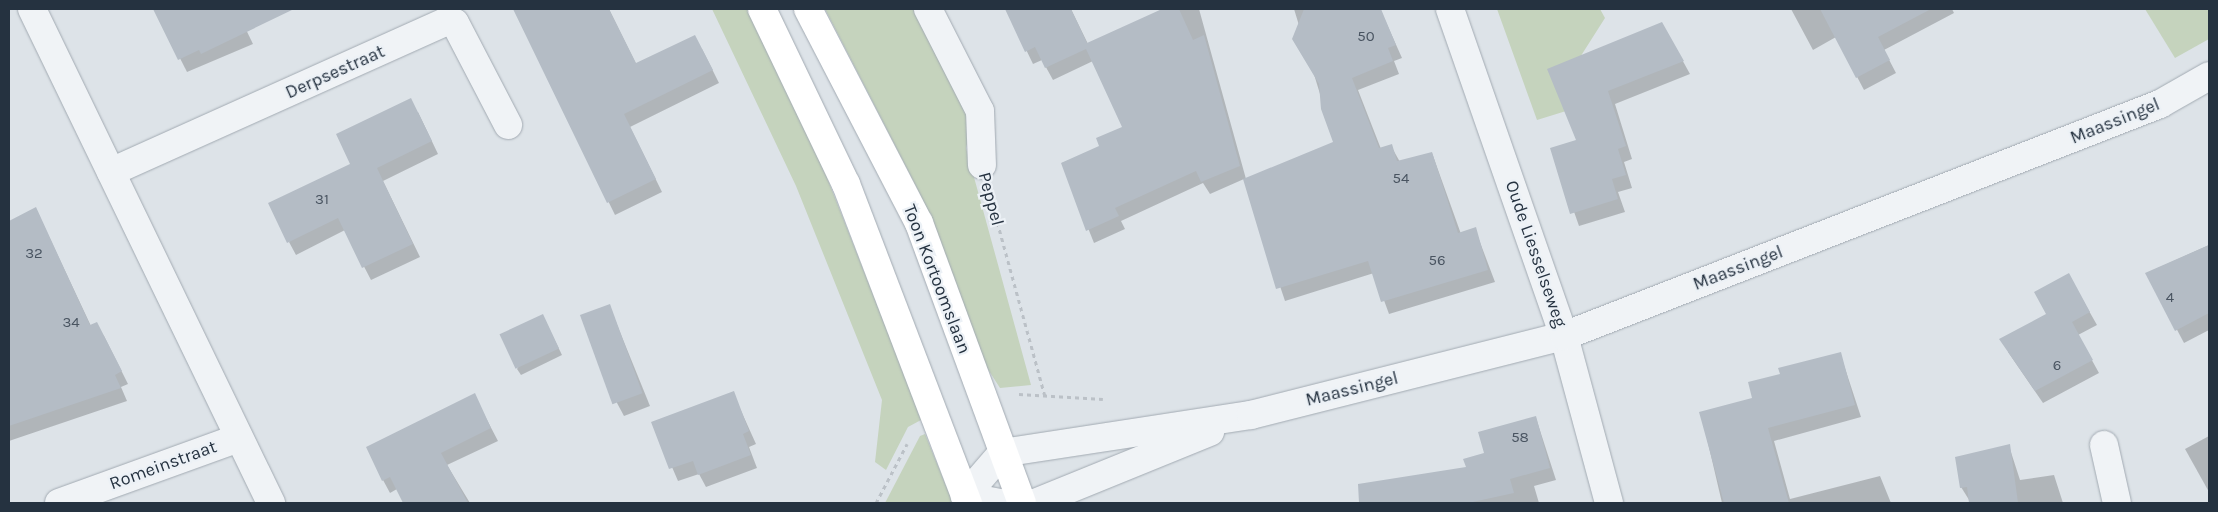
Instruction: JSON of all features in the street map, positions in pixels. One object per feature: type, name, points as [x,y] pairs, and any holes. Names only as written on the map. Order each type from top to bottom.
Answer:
[{"type":"street","points":[[32,9],[271,503]]},
{"type":"street","points":[[762,9],[846,184],[940,422],[967,500]]},
{"type":"street","name":"Toon Kortoomslaan","points":[[808,9],[919,222],[1002,453],[1022,503]]},
{"type":"street","name":"Peppel","points":[[928,9],[980,111],[982,165]]},
{"type":"street","name":"Oude Liesselseweg","points":[[1450,9],[1564,336],[1609,503]]},
{"type":"street","name":"Derpsestraat","points":[[111,172],[447,21],[455,23],[508,124]]},
{"type":"street","name":"Maassingel","points":[[1002,453],[1251,415],[1564,336],[2160,104],[2209,76]]},
{"type":"street","name":"Maassingel","points":[[1035,503],[1251,415]]},
{"type":"street","name":"Romeinstraat","points":[[59,503],[239,438]]},
{"type":"street","points":[[2104,445],[2118,503]]},
{"type":"street","points":[[967,500],[1002,453]]},
{"type":"street","points":[[967,500],[1000,503]]},
{"type":"path","name":"Peppel","points":[[982,165],[1045,396]]},
{"type":"path","points":[[876,503],[914,432],[940,422]]},
{"type":"green space","points":[[712,9],[748,9],[826,175],[902,368],[921,420],[908,427],[886,470],[875,462],[882,400],[796,186]]},
{"type":"green space","points":[[825,9],[918,9],[975,114],[966,148],[1031,385],[1000,388],[982,360],[921,196]]},
{"type":"green space","points":[[1497,9],[1600,9],[1605,18],[1570,73],[1579,107],[1537,120]]},
{"type":"green space","points":[[2145,9],[2209,9],[2209,39],[2175,58]]},
{"type":"green space","points":[[925,434],[953,503],[885,503],[920,436]]},
{"type":"building","points":[[153,9],[294,9],[201,54],[199,50],[178,60]]},
{"type":"building","points":[[513,9],[609,9],[636,63],[695,35],[713,70],[624,114],[656,179],[607,203]]},
{"type":"building","points":[[1005,9],[1071,9],[1087,43],[1162,9],[1179,9],[1193,40],[1204,35],[1240,166],[1201,182],[1196,171],[1115,208],[1119,216],[1086,231],[1061,163],[1099,146],[1096,138],[1122,127],[1086,49],[1045,68],[1035,47],[1025,52]]},
{"type":"building","points":[[1304,9],[1381,9],[1396,45],[1388,48],[1393,61],[1352,78],[1379,148],[1392,144],[1397,161],[1432,152],[1458,233],[1476,227],[1488,270],[1381,302],[1368,261],[1276,289],[1243,179],[1333,142],[1321,109],[1319,84],[1292,39]]},
{"type":"building","points":[[1820,9],[1931,9],[1878,37],[1890,60],[1856,78]]},
{"type":"building","points":[[1662,22],[1684,61],[1608,91],[1626,146],[1618,149],[1626,175],[1612,179],[1618,199],[1570,214],[1550,148],[1576,140],[1547,69]]},
{"type":"building","points":[[411,98],[432,141],[377,168],[413,244],[362,268],[338,218],[287,243],[268,203],[350,164],[336,134]]},
{"type":"building","points":[[36,207],[90,325],[97,322],[122,371],[115,375],[121,388],[9,426],[9,221]]},
{"type":"building","points":[[2209,245],[2209,313],[2175,331],[2145,273]]},
{"type":"building","points":[[2069,273],[2090,312],[2072,322],[2093,360],[2035,391],[1999,339],[2046,314],[2034,292]]},
{"type":"building","points":[[610,304],[642,393],[612,404],[580,315]]},
{"type":"building","points":[[543,314],[559,348],[516,369],[499,334]]},
{"type":"building","points":[[1841,352],[1855,405],[1768,428],[1789,503],[1724,503],[1699,412],[1752,398],[1748,382],[1780,374],[1778,368]]},
{"type":"building","points":[[734,391],[749,431],[743,434],[751,455],[698,475],[693,461],[669,469],[651,422]]},
{"type":"building","points":[[475,393],[491,428],[441,453],[468,503],[403,503],[390,477],[382,481],[366,447]]},
{"type":"building","points":[[1536,416],[1550,468],[1510,479],[1514,493],[1468,503],[1359,503],[1358,484],[1466,467],[1463,459],[1484,453],[1478,432]]},
{"type":"building","points":[[2010,444],[2018,503],[1969,503],[1967,487],[1960,488],[1955,457]]}]
